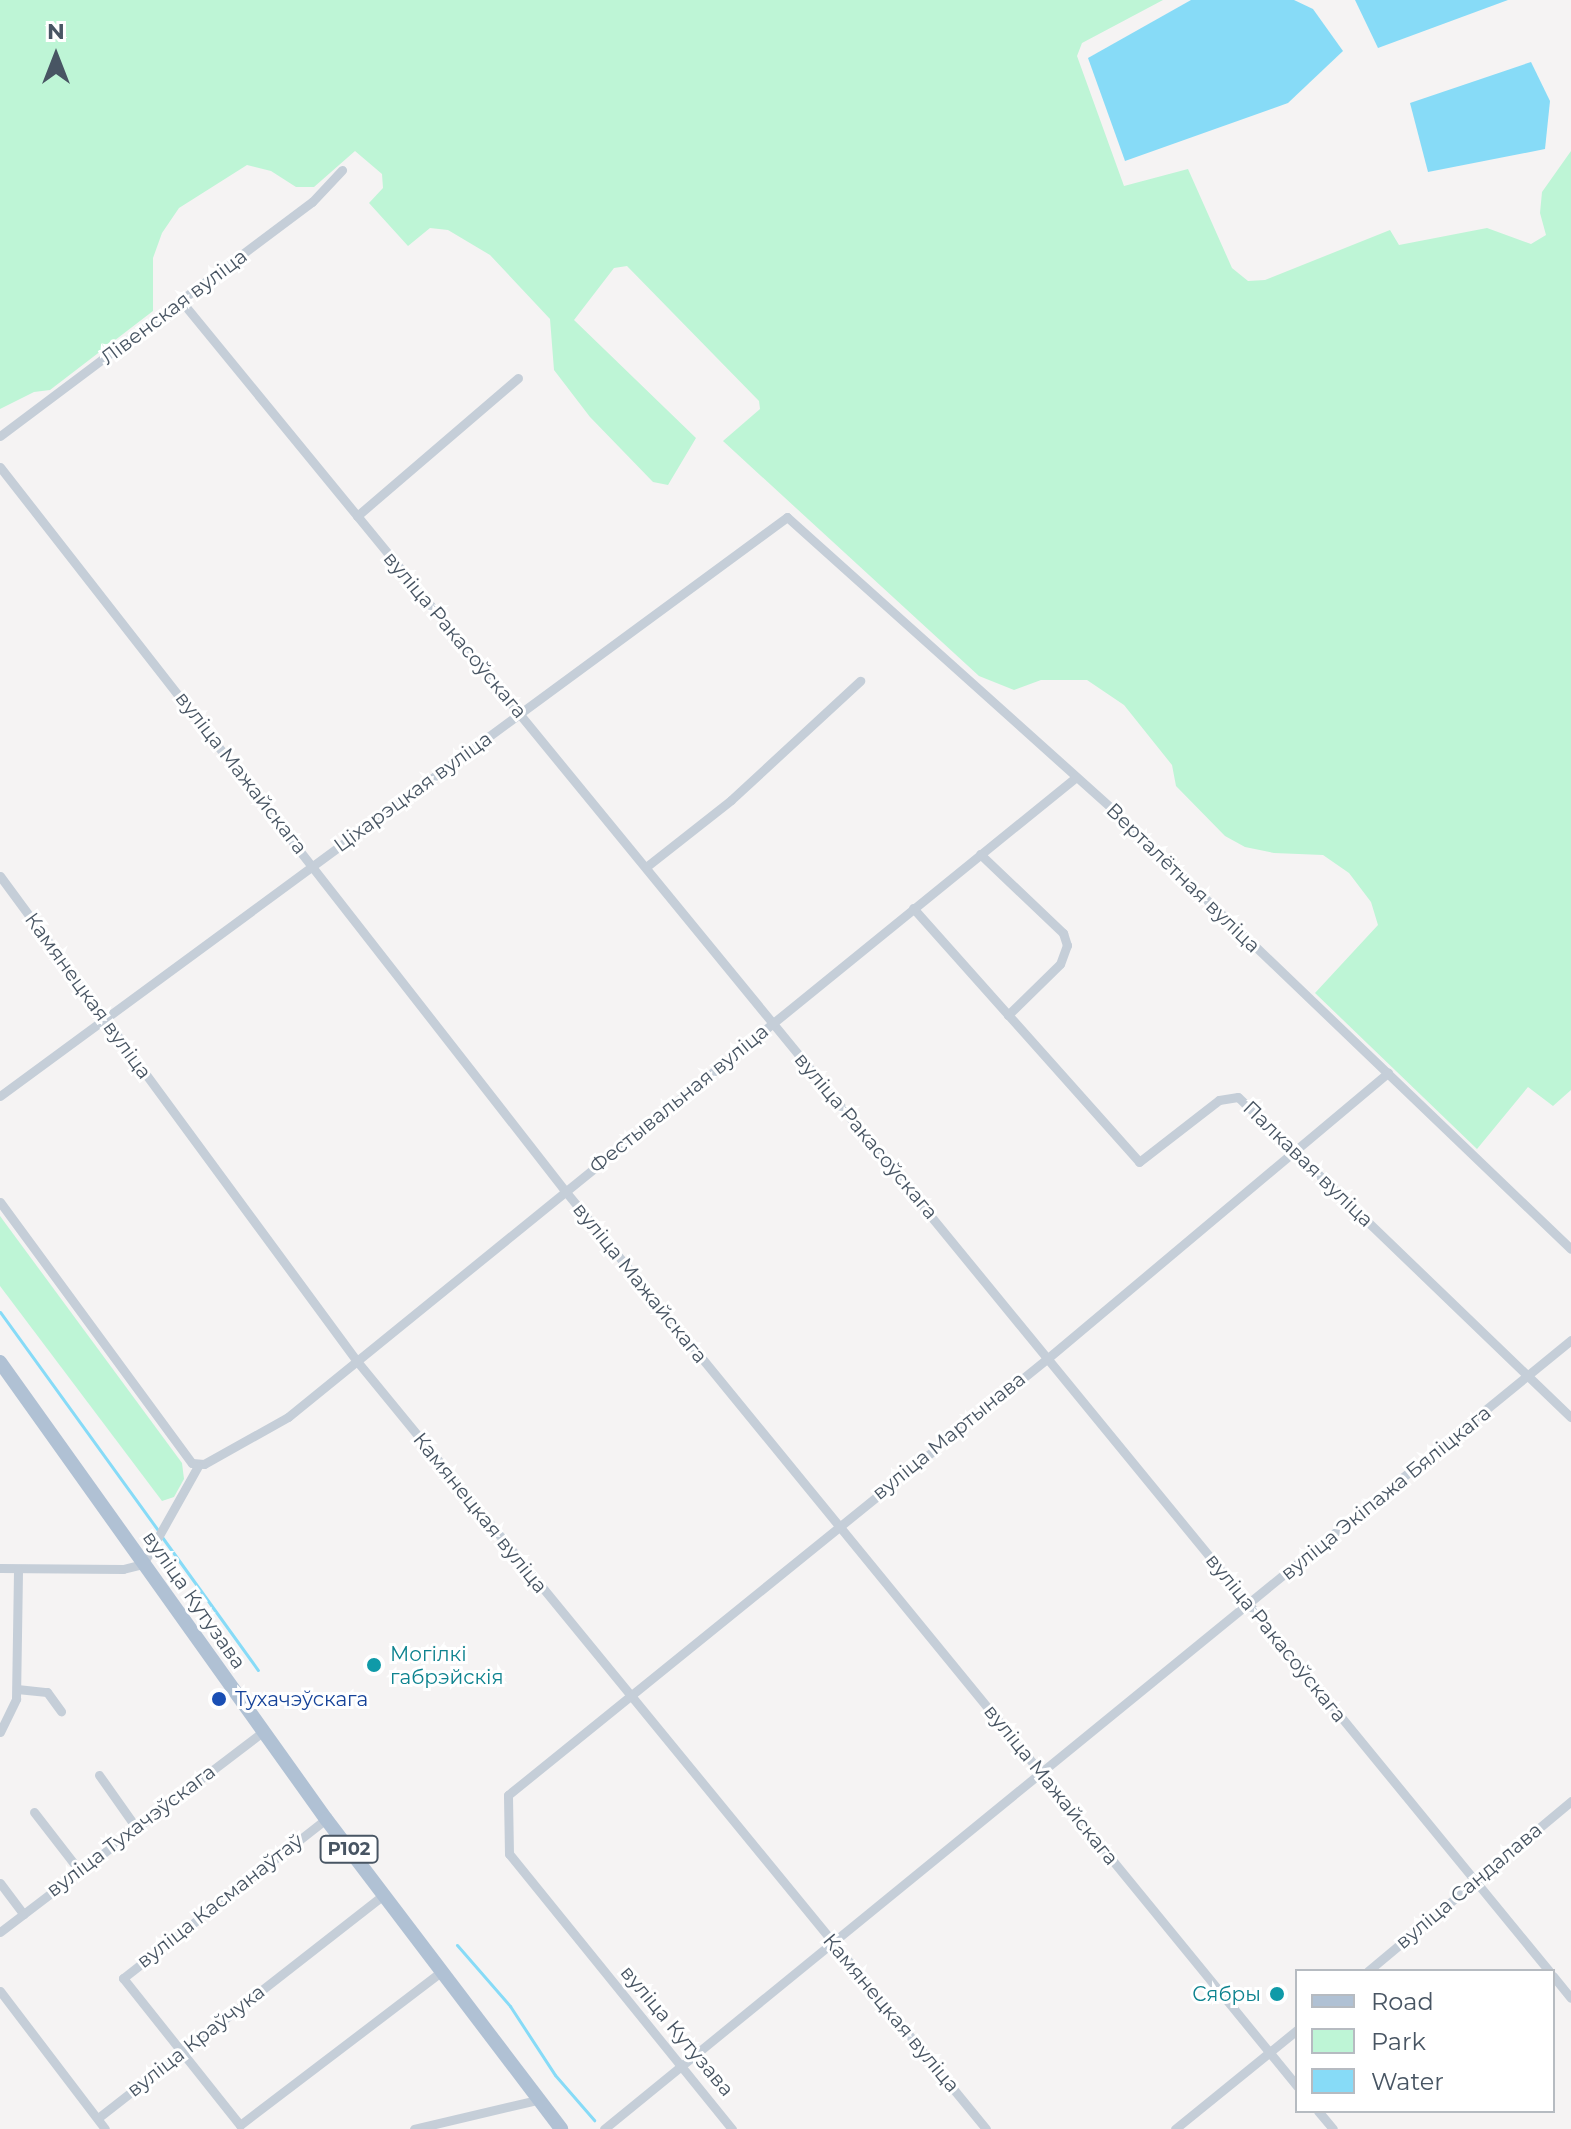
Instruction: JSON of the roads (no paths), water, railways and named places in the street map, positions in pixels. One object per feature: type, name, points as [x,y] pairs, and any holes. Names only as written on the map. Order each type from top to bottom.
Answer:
[{"type":"main road","name":"вуліца Кутузава","points":[[0,1362],[326,1819],[561,2129]]},
{"type":"street","name":"Лівенская вуліца","points":[[0,436],[312,202],[342,170]]},
{"type":"street","name":"вуліца Ракасоўскага","points":[[182,302],[1548,1969]]},
{"type":"street","points":[[357,516],[518,378]]},
{"type":"street","name":"вуліца Мажайскага","points":[[0,467],[314,865],[566,1192],[1295,2084]]},
{"type":"street","name":"Ціхарэцкая вуліца","points":[[0,1096],[787,517]]},
{"type":"street","name":"Верталётная вуліца","points":[[787,517],[1076,777],[1571,1249]]},
{"type":"street","points":[[646,867],[731,800],[860,681]]},
{"type":"street","name":"Фестывальная вуліца","points":[[195,1465],[288,1417],[1076,777]]},
{"type":"street","points":[[980,854],[1063,933],[1067,945],[1060,964],[1008,1015]]},
{"type":"street","name":"Камянецкая вуліца","points":[[0,876],[356,1360],[986,2129]]},
{"type":"street","name":"Палкавая вуліца","points":[[913,908],[1139,1162],[1229,1097],[1249,1105],[1571,1417]]},
{"type":"street","name":"вуліца Мартынава","points":[[508,1795],[839,1524],[1048,1358],[1388,1073]]},
{"type":"street","points":[[0,1202],[195,1465],[143,1564],[123,1569],[0,1568]]},
{"type":"street","name":"вуліца Экіпажа Бяліцкага","points":[[604,2129],[834,1946],[1571,1340]]},
{"type":"street","points":[[0,1732],[17,1689],[18,1569]]},
{"type":"street","points":[[17,1689],[47,1692],[61,1711]]},
{"type":"street","name":"вуліца Тухачэўскага","points":[[0,1932],[135,1826],[263,1732]]},
{"type":"street","points":[[99,1775],[135,1826]]},
{"type":"street","name":"вуліца Кутузава","points":[[508,1795],[509,1854],[732,2129]]},
{"type":"street","name":"вуліца Сандалава","points":[[1370,1969],[1571,1801]]},
{"type":"street","points":[[34,1812],[79,1870]]},
{"type":"street","name":"вуліца Касманаўтаў","points":[[326,1819],[123,1978],[240,2125],[441,1972]]},
{"type":"street","points":[[0,1883],[23,1914]]},
{"type":"street","name":"вуліца Краўчука","points":[[98,2118],[383,1895]]},
{"type":"street","name":"вуліца Ракасоўскага","points":[[1555,1978],[1571,1998]]},
{"type":"street","points":[[0,1991],[105,2129]]},
{"type":"street","points":[[1175,2129],[1295,2032]]},
{"type":"street","points":[[414,2129],[537,2100]]},
{"type":"street","points":[[1320,2113],[1333,2129]]},
{"type":"water","points":[[1191,0],[1294,0],[1313,9],[1343,51],[1288,103],[1125,161],[1088,58]]},
{"type":"water","points":[[1355,0],[1508,0],[1378,48]]},
{"type":"water","points":[[1531,62],[1550,101],[1545,149],[1428,172],[1410,103]]},
{"type":"waterway","points":[[0,1312],[158,1530]]},
{"type":"waterway","points":[[162,1537],[258,1670]]},
{"type":"waterway","points":[[457,1945],[510,2006],[555,2075],[594,2120]]},
{"type":"place","name":"Могілкі габрэйскія","points":[[374,1665]]},
{"type":"place","name":"Тухачэўскага","points":[[219,1699]]},
{"type":"place","name":"Сябры","points":[[1277,1994]]}]
